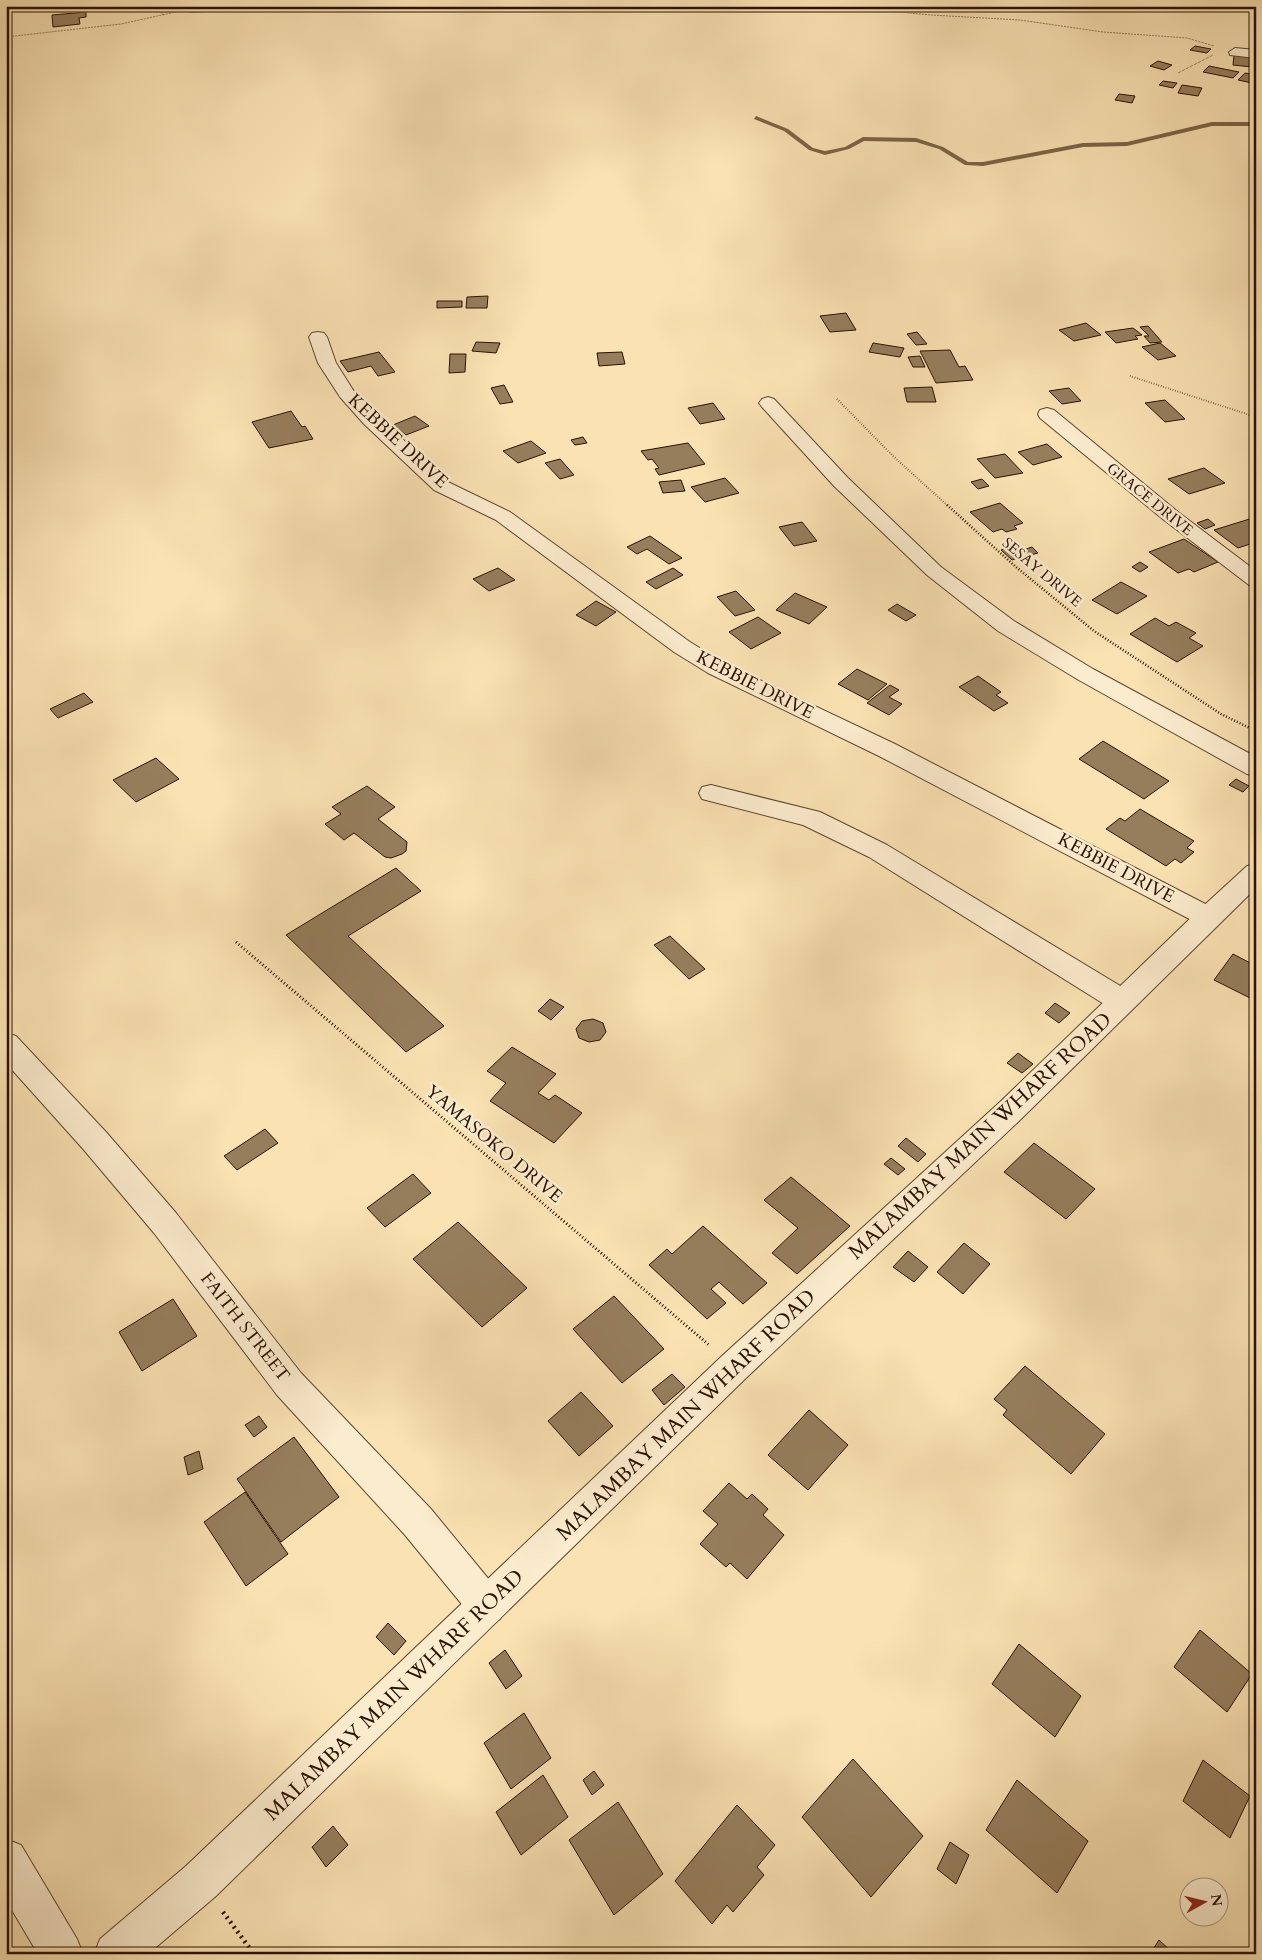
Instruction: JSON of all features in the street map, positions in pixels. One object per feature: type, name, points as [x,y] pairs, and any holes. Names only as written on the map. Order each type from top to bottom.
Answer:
[{"type":"street","points":[[1230,52],[1256,54]]},
{"type":"street","name":"KEBBIE DRIVE","points":[[318,337],[327,363],[346,393],[371,420],[441,486],[503,516],[682,647],[716,668],[887,750],[1208,917]]},
{"type":"street","points":[[768,403],[841,482],[927,565],[1006,626],[1086,674],[1256,768]]},
{"type":"street","name":"GRACE DRIVE","points":[[1047,414],[1171,516],[1256,581]]},
{"type":"street","points":[[711,793],[811,818],[878,851],[1122,1001]]},
{"type":"street","name":"MALAMBAY MAIN WHARF ROAD","points":[[116,1954],[201,1881],[734,1367],[1010,1111],[1208,917],[1256,874]]},
{"type":"street","name":"FAITH STREET","points":[[6,1044],[96,1141],[165,1223],[289,1384],[418,1522],[487,1606]]},
{"type":"street","points":[[6,1860],[62,1954]]},
{"type":"path","points":[[152,6],[164,16]]},
{"type":"path","points":[[834,6],[931,15],[1020,20],[1103,32],[1187,38],[1230,52]]},
{"type":"path","points":[[6,37],[92,30],[164,16],[189,9]]},
{"type":"path","points":[[1178,73],[1219,52],[1230,52]]},
{"type":"path","points":[[1130,376],[1256,416]]},
{"type":"path","name":"SESAY DRIVE","points":[[837,400],[894,457],[1016,567],[1094,631],[1221,714],[1256,731]]},
{"type":"path","name":"YAMASOKO DRIVE","points":[[236,942],[734,1367]]},
{"type":"path","points":[[201,1881],[254,1954]]},
{"type":"building","points":[[192,6],[224,6],[223,11],[190,12]]},
{"type":"building","points":[[1172,6],[1189,6],[1191,11],[1174,10]]},
{"type":"building","points":[[86,12],[86,17],[79,18],[80,24],[53,27],[52,15]]},
{"type":"building","points":[[1195,46],[1211,49],[1207,53],[1190,50]]},
{"type":"building","points":[[1234,55],[1253,57],[1252,67],[1233,65]]},
{"type":"building","points":[[1158,61],[1172,65],[1164,70],[1150,66]]},
{"type":"building","points":[[1209,66],[1239,72],[1233,78],[1203,72]]},
{"type":"building","points":[[1245,73],[1256,75],[1256,80],[1252,83],[1238,80]]},
{"type":"building","points":[[1163,81],[1177,83],[1173,88],[1159,85]]},
{"type":"building","points":[[1182,85],[1202,88],[1198,96],[1178,93]]},
{"type":"building","points":[[1119,94],[1135,96],[1132,103],[1115,100]]},
{"type":"building","points":[[488,296],[487,308],[466,308],[467,297]]},
{"type":"building","points":[[437,301],[462,301],[462,307],[437,308]]},
{"type":"building","points":[[846,313],[856,330],[830,332],[820,316]]},
{"type":"building","points":[[1086,323],[1101,335],[1074,341],[1059,330]]},
{"type":"building","points":[[1148,326],[1162,342],[1150,343],[1144,336],[1149,336],[1140,327]]},
{"type":"building","points":[[1133,328],[1142,335],[1135,336],[1138,339],[1116,343],[1105,332]]},
{"type":"building","points":[[917,332],[927,344],[916,345],[907,334]]},
{"type":"building","points":[[476,342],[500,343],[496,353],[472,351]]},
{"type":"building","points":[[873,343],[904,348],[900,357],[869,352]]},
{"type":"building","points":[[1160,343],[1176,356],[1158,360],[1142,347]]},
{"type":"building","points":[[950,350],[959,367],[965,366],[973,380],[936,383],[920,351]]},
{"type":"building","points":[[379,352],[395,372],[378,376],[371,366],[348,372],[340,361]]},
{"type":"building","points":[[622,352],[625,364],[599,366],[597,353]]},
{"type":"building","points":[[450,354],[466,354],[465,372],[449,373]]},
{"type":"building","points":[[920,356],[925,367],[913,367],[908,357]]},
{"type":"building","points":[[504,385],[513,402],[500,404],[491,388]]},
{"type":"building","points":[[932,387],[936,402],[907,402],[904,388]]},
{"type":"building","points":[[1069,388],[1081,401],[1062,404],[1049,391]]},
{"type":"building","points":[[1165,400],[1185,419],[1165,422],[1145,403]]},
{"type":"building","points":[[713,403],[725,419],[700,424],[688,408]]},
{"type":"building","points":[[291,411],[302,427],[305,426],[313,439],[269,448],[252,422]]},
{"type":"building","points":[[415,416],[429,426],[406,435],[393,425]]},
{"type":"building","points":[[583,437],[587,443],[575,445],[571,440]]},
{"type":"building","points":[[531,441],[546,453],[518,463],[503,451]]},
{"type":"building","points":[[688,443],[705,464],[659,475],[655,469],[659,468],[652,459],[648,460],[641,451]]},
{"type":"building","points":[[1047,444],[1062,457],[1033,465],[1018,452]]},
{"type":"building","points":[[1005,454],[1023,473],[995,478],[977,459]]},
{"type":"building","points":[[560,459],[574,475],[560,479],[545,463]]},
{"type":"building","points":[[1204,468],[1225,483],[1189,494],[1168,479]]},
{"type":"building","points":[[725,478],[739,493],[705,502],[691,487]]},
{"type":"building","points":[[982,479],[989,486],[978,489],[971,482]]},
{"type":"building","points":[[681,480],[685,491],[663,493],[659,482]]},
{"type":"building","points":[[1000,503],[1023,523],[1014,526],[1017,529],[1006,532],[1002,529],[993,532],[970,512]]},
{"type":"building","points":[[1256,517],[1256,542],[1238,548],[1214,530]]},
{"type":"building","points":[[1208,519],[1215,525],[1205,529],[1197,523]]},
{"type":"building","points":[[802,522],[817,541],[794,546],[779,527]]},
{"type":"building","points":[[650,536],[682,558],[669,564],[647,549],[637,554],[627,547]]},
{"type":"building","points":[[1184,539],[1218,562],[1194,572],[1189,569],[1178,573],[1149,552]]},
{"type":"building","points":[[1010,547],[1021,557],[1012,560],[1001,550]]},
{"type":"building","points":[[1032,547],[1038,553],[1023,557],[1017,552]]},
{"type":"building","points":[[1140,562],[1148,567],[1140,572],[1132,567]]},
{"type":"building","points":[[498,568],[515,580],[489,591],[473,579]]},
{"type":"building","points":[[673,568],[683,575],[656,589],[646,582]]},
{"type":"building","points":[[1121,582],[1147,596],[1117,614],[1092,600]]},
{"type":"building","points":[[736,591],[755,610],[735,616],[717,597]]},
{"type":"building","points":[[795,593],[827,607],[809,624],[776,610]]},
{"type":"building","points":[[596,601],[616,612],[596,626],[576,615]]},
{"type":"building","points":[[897,604],[916,615],[906,621],[888,610]]},
{"type":"building","points":[[758,617],[781,633],[751,649],[729,632]]},
{"type":"building","points":[[1155,618],[1169,626],[1176,622],[1196,633],[1189,638],[1203,646],[1177,662],[1130,634]]},
{"type":"building","points":[[857,669],[887,684],[868,700],[838,684]]},
{"type":"building","points":[[978,676],[1001,692],[996,695],[1008,703],[994,711],[959,687]]},
{"type":"building","points":[[890,685],[899,690],[889,697],[902,704],[889,715],[867,703]]},
{"type":"building","points":[[84,693],[93,702],[58,718],[50,709]]},
{"type":"building","points":[[1103,741],[1169,781],[1144,799],[1079,759]]},
{"type":"building","points":[[156,758],[179,779],[136,802],[113,780]]},
{"type":"building","points":[[1236,779],[1249,786],[1243,792],[1229,785]]},
{"type":"building","points":[[367,786],[395,807],[378,819],[407,842],[406,851],[402,854],[391,858],[385,857],[354,833],[344,840],[325,824],[341,814],[332,807]]},
{"type":"building","points":[[1140,809],[1194,841],[1187,848],[1194,852],[1181,863],[1175,859],[1166,866],[1106,829],[1120,818],[1125,821]]},
{"type":"building","points":[[396,868],[421,891],[348,936],[444,1026],[406,1052],[286,935]]},
{"type":"building","points":[[670,936],[705,969],[689,979],[654,945]]},
{"type":"building","points":[[1233,954],[1256,966],[1256,1001],[1214,980]]},
{"type":"building","points":[[550,999],[564,1007],[551,1020],[538,1011]]},
{"type":"building","points":[[1055,1003],[1070,1013],[1059,1023],[1045,1013]]},
{"type":"building","points":[[593,1019],[603,1023],[606,1032],[600,1040],[589,1042],[579,1038],[576,1029],[582,1021]]},
{"type":"building","points":[[512,1047],[556,1074],[538,1093],[549,1100],[555,1095],[582,1113],[554,1143],[490,1101],[506,1083],[487,1071]]},
{"type":"building","points":[[1018,1053],[1033,1064],[1022,1073],[1007,1063]]},
{"type":"building","points":[[265,1129],[278,1143],[237,1170],[224,1156]]},
{"type":"building","points":[[906,1138],[926,1154],[918,1162],[898,1146]]},
{"type":"building","points":[[1034,1143],[1095,1189],[1066,1219],[1004,1172]]},
{"type":"building","points":[[891,1158],[905,1169],[898,1175],[884,1164]]},
{"type":"building","points":[[413,1174],[431,1193],[385,1227],[367,1208]]},
{"type":"building","points":[[791,1177],[850,1226],[797,1274],[772,1253],[798,1228],[764,1200]]},
{"type":"building","points":[[458,1222],[527,1288],[482,1327],[413,1259]]},
{"type":"building","points":[[703,1226],[767,1283],[743,1304],[719,1282],[711,1289],[726,1303],[707,1319],[649,1265],[667,1249],[672,1254]]},
{"type":"building","points":[[964,1243],[990,1264],[963,1294],[937,1272]]},
{"type":"building","points":[[908,1251],[928,1267],[914,1282],[893,1267]]},
{"type":"building","points":[[614,1296],[664,1349],[622,1383],[573,1329]]},
{"type":"building","points":[[173,1299],[197,1336],[142,1371],[119,1332]]},
{"type":"building","points":[[1025,1366],[1105,1434],[1071,1474],[1003,1415],[1007,1410],[994,1399]]},
{"type":"building","points":[[672,1374],[685,1387],[664,1405],[652,1390]]},
{"type":"building","points":[[581,1392],[613,1426],[579,1456],[548,1421]]},
{"type":"building","points":[[809,1410],[848,1445],[808,1490],[768,1455]]},
{"type":"building","points":[[259,1416],[267,1427],[254,1437],[245,1425]]},
{"type":"building","points":[[294,1437],[339,1497],[281,1542],[237,1479]]},
{"type":"building","points":[[199,1451],[203,1469],[188,1475],[184,1457]]},
{"type":"building","points":[[729,1483],[747,1499],[752,1494],[768,1509],[763,1515],[784,1535],[747,1579],[730,1563],[726,1567],[700,1544],[718,1524],[703,1511]]},
{"type":"building","points":[[245,1492],[288,1554],[246,1586],[204,1522]]},
{"type":"building","points":[[388,1623],[406,1641],[394,1655],[376,1637]]},
{"type":"building","points":[[1200,1630],[1252,1674],[1227,1712],[1174,1667]]},
{"type":"building","points":[[1019,1644],[1081,1696],[1055,1737],[992,1684]]},
{"type":"building","points":[[505,1650],[522,1676],[506,1689],[489,1663]]},
{"type":"building","points":[[524,1713],[551,1758],[511,1789],[484,1743]]},
{"type":"building","points":[[853,1759],[923,1836],[871,1897],[802,1817]]},
{"type":"building","points":[[1203,1760],[1250,1796],[1230,1838],[1183,1801]]},
{"type":"building","points":[[594,1771],[604,1785],[592,1795],[583,1780]]},
{"type":"building","points":[[543,1775],[568,1817],[521,1855],[496,1812]]},
{"type":"building","points":[[1017,1780],[1088,1841],[1057,1893],[986,1830]]},
{"type":"building","points":[[618,1802],[663,1874],[614,1915],[569,1840]]},
{"type":"building","points":[[737,1805],[775,1845],[757,1867],[764,1875],[733,1912],[727,1905],[712,1924],[675,1881]]},
{"type":"building","points":[[333,1826],[348,1845],[326,1867],[312,1847]]},
{"type":"building","points":[[950,1842],[969,1855],[956,1884],[937,1869]]},
{"type":"building","points":[[1159,1940],[1174,1954],[1150,1954]]},
{"type":"waterway","points":[[756,118],[786,130],[811,149],[825,153],[847,148],[863,139],[916,140],[941,148],[967,164],[983,164],[1083,145],[1127,144],[1212,124],[1256,124]]}]
